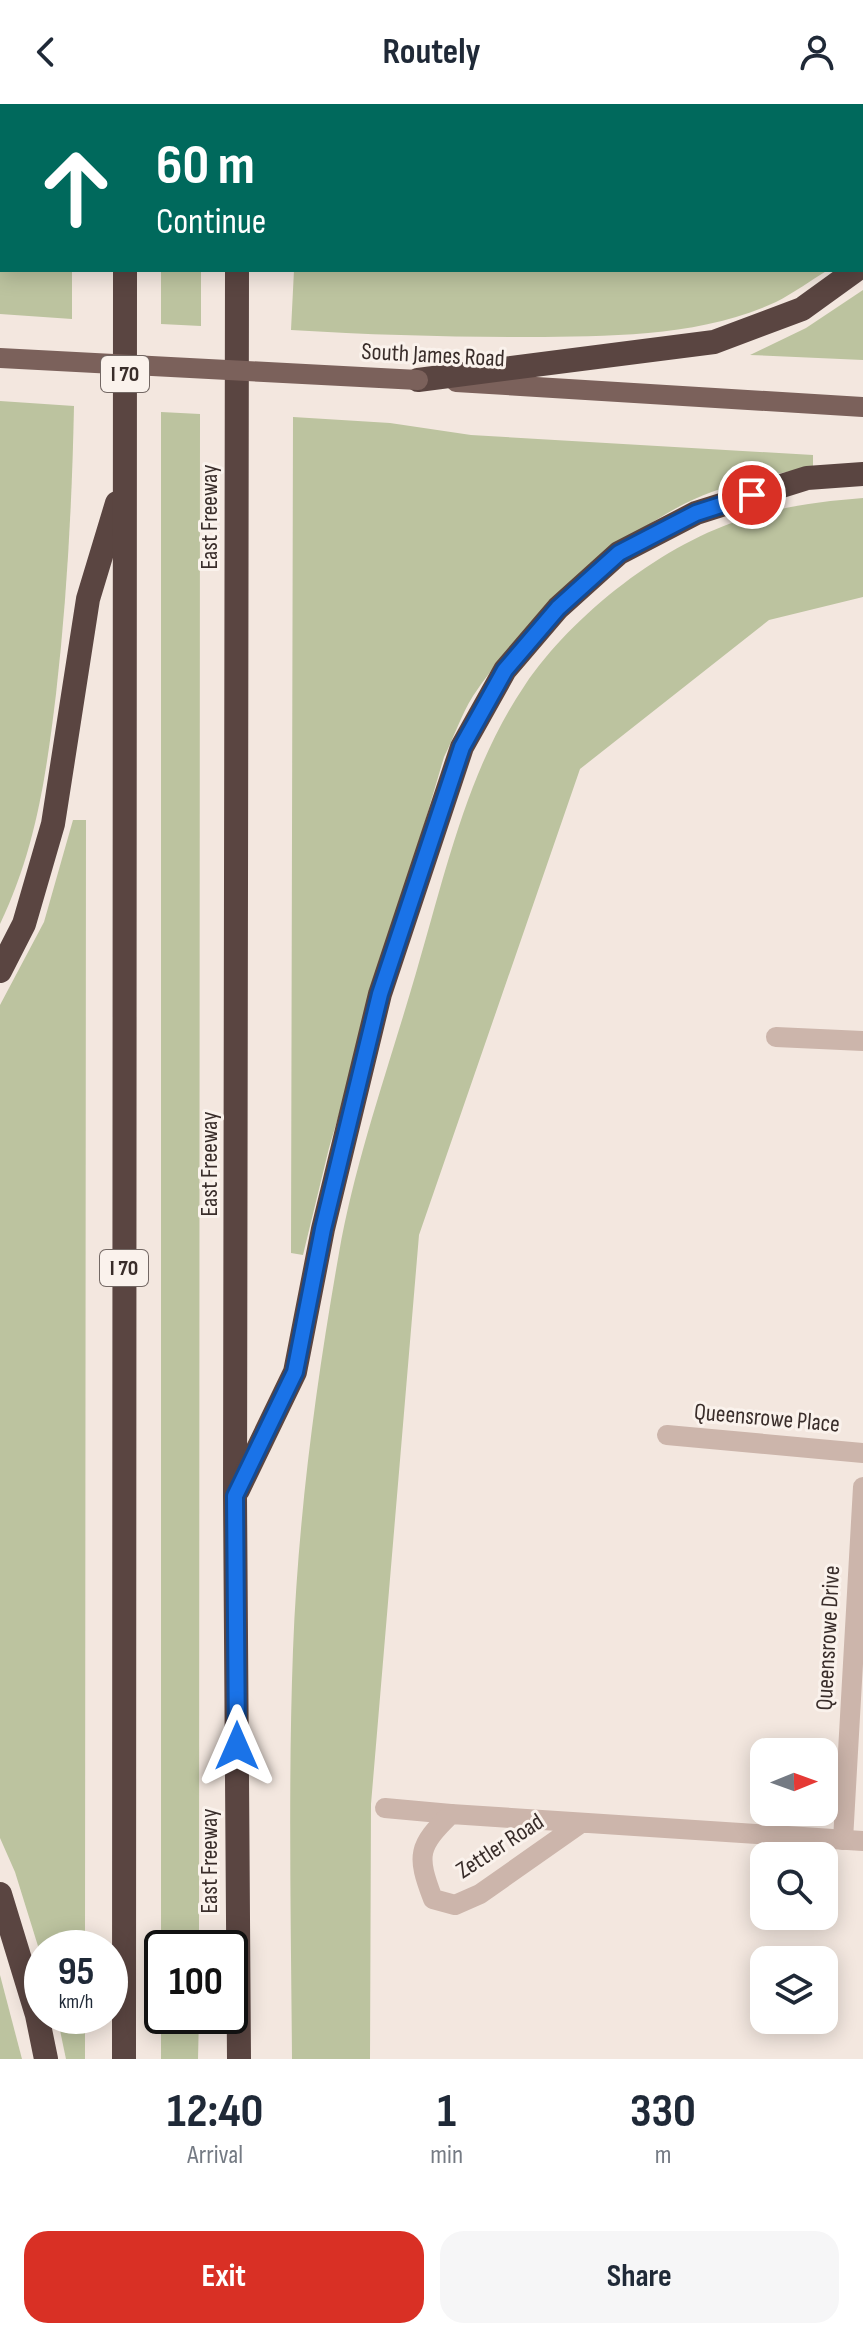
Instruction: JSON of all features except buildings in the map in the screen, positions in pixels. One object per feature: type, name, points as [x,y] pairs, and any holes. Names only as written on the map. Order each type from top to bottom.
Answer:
[{"type":"highway","name":"I 70","points":[[124,2059],[125,272]]},
{"type":"highway","points":[[418,380],[714,342],[802,309],[853,272]]},
{"type":"highway","name":"East Freeway","points":[[239,2059],[235,1496],[240,277]]},
{"type":"highway","points":[[235,1496],[295,1372],[323,1229],[380,994],[462,747],[505,670],[558,608],[619,553],[696,513],[807,478],[863,474]]},
{"type":"highway","points":[[0,971],[24,924],[53,824],[88,599],[125,478]]},
{"type":"highway","points":[[0,1894],[37,2015],[46,2059]]},
{"type":"main road","name":"South James Road","points":[[0,358],[863,407]]},
{"type":"street","points":[[776,1037],[863,1041]]},
{"type":"street","name":"Queensrowe Place","points":[[667,1435],[863,1453]]},
{"type":"street","name":"Queensrowe Drive","points":[[853,1840],[863,1487]]},
{"type":"street","points":[[385,1808],[451,1814]]},
{"type":"street","name":"Zettler Road","points":[[581,1823],[480,1894],[455,1905],[433,1899],[422,1871],[426,1839],[451,1814],[853,1840]]},
{"type":"green space","points":[[0,272],[72,272],[72,319],[0,314]]},
{"type":"green space","points":[[161,272],[201,272],[201,326],[161,324]]},
{"type":"green space","points":[[294,272],[825,272],[789,295],[747,314],[655,332],[529,337],[291,330]]},
{"type":"green space","points":[[863,290],[863,360],[750,355],[806,328]]},
{"type":"green space","points":[[0,401],[74,406],[66,586],[48,754],[38,811],[23,868],[0,924]]},
{"type":"green space","points":[[161,412],[200,414],[199,1930],[161,1930]]},
{"type":"green space","points":[[293,417],[390,423],[471,435],[813,455],[813,467],[747,481],[699,497],[626,540],[540,614],[473,696],[444,757],[329,1148],[303,1255],[291,1253]]},
{"type":"green space","points":[[863,498],[863,597],[769,620],[580,769],[419,1235],[371,1804],[370,2059],[292,2059],[290,1803],[293,1650],[304,1501],[323,1351],[354,1183],[448,861],[473,788],[505,718],[525,685],[568,632],[623,584],[684,544],[716,529],[775,510]]},
{"type":"green space","points":[[73,820],[86,820],[85,1930],[33,1930],[15,1872],[0,1838],[0,1005],[44,922]]},
{"type":"green space","points":[[0,1975],[22,2059],[0,2059]]},
{"type":"green space","points":[[61,2034],[85,2034],[85,2059],[66,2059]]},
{"type":"green space","points":[[161,2034],[199,2034],[198,2059],[161,2059]]},
{"type":"route","points":[[237,1746],[235,1496],[295,1372],[323,1229],[380,994],[462,747],[505,670],[558,608],[619,553],[696,513],[752,495]]}]
